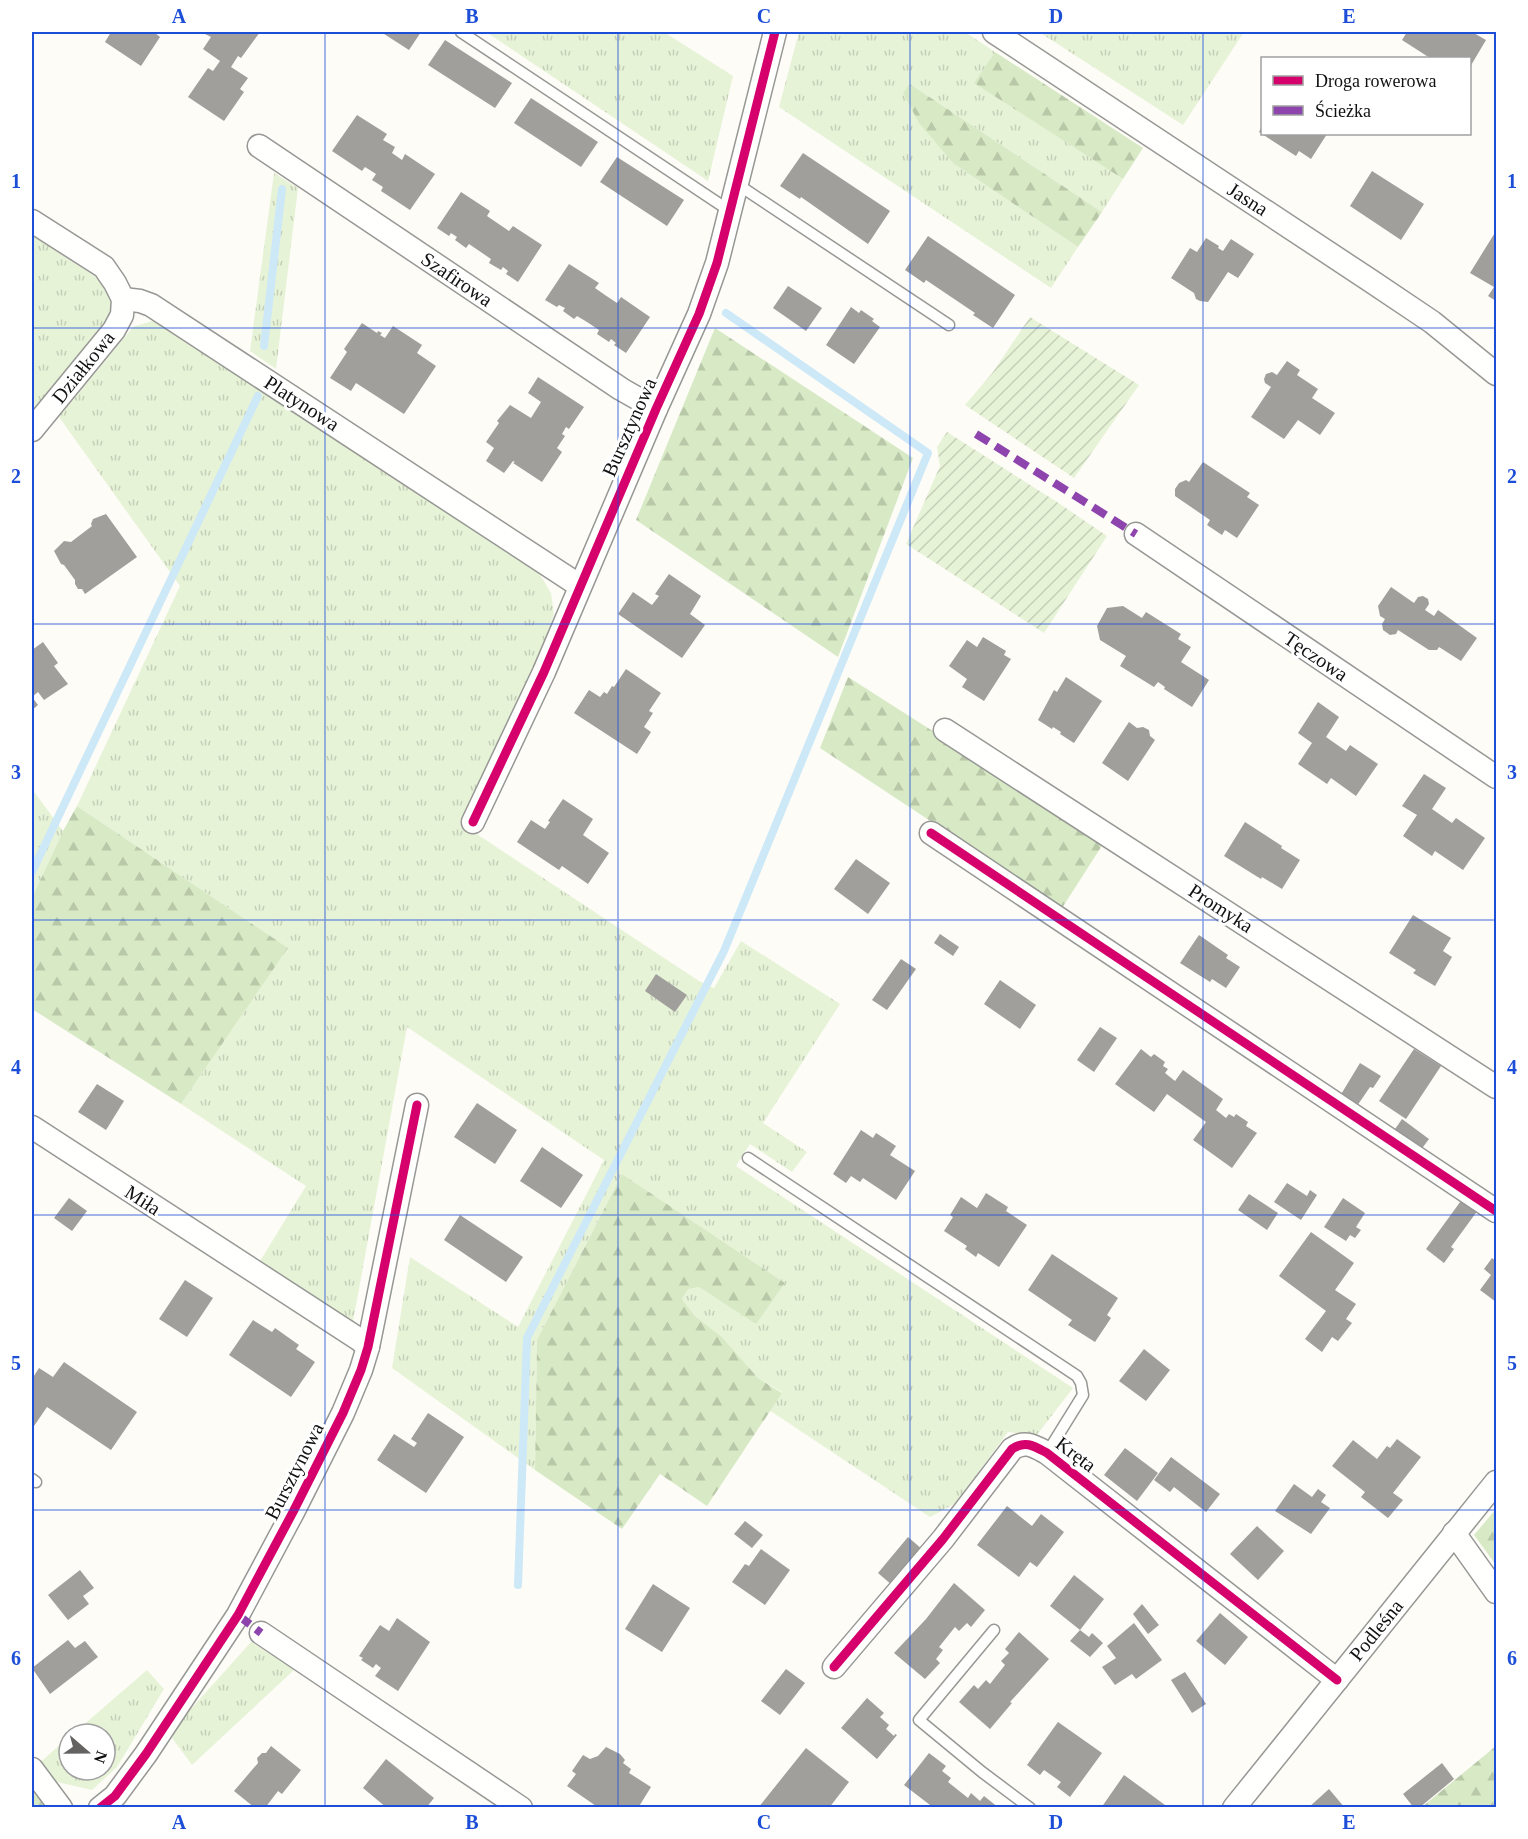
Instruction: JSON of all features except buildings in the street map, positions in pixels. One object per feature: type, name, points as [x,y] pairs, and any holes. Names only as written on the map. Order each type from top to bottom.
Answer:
[{"type":"street","name":"Bursztynowa","points":[[474,822],[544,672],[710,286],[775,32]]},
{"type":"street","name":"Jasna","points":[[994,32],[1432,322],[1497,374]]},
{"type":"street","name":"Szafirowa","points":[[259,146],[621,389],[656,409]]},
{"type":"street","points":[[32,220],[104,267],[116,283],[123,299]]},
{"type":"street","name":"Działkowa","points":[[32,430],[114,330],[122,315],[123,299]]},
{"type":"street","name":"Platynowa","points":[[123,299],[140,300],[151,305],[580,586]]},
{"type":"street","name":"Tęczowa","points":[[1136,534],[1497,777]]},
{"type":"street","name":"Promyka","points":[[945,730],[1497,1087]]},
{"type":"street","points":[[931,833],[1497,1211]]},
{"type":"street","name":"Bursztynowa","points":[[100,1808],[115,1796],[146,1754],[238,1616],[339,1422],[368,1347],[417,1105]]},
{"type":"street","name":"Miła","points":[[32,1127],[368,1347]]},
{"type":"street","name":"Kręta","points":[[834,1667],[943,1539],[1012,1449],[1023,1444],[1032,1444],[1047,1453],[1337,1680]]},
{"type":"street","name":"Podleśna","points":[[1234,1808],[1497,1482]]},
{"type":"street","points":[[1454,1533],[1497,1592]]},
{"type":"street","points":[[261,1633],[521,1808]]},
{"type":"street","points":[[32,1769],[61,1808]]},
{"type":"lane","points":[[461,32],[730,211]]},
{"type":"lane","points":[[737,184],[949,325]]},
{"type":"lane","points":[[748,1158],[1077,1376],[1083,1395],[1047,1453]]},
{"type":"lane","points":[[994,1630],[919,1720],[1030,1808]]},
{"type":"green space","points":[[490,32],[664,32],[733,76],[708,181],[489,34]]},
{"type":"green space","points":[[799,32],[965,32],[995,52],[975,83],[1123,179],[1102,212],[910,84],[954,164],[1078,247],[1051,288],[779,107]]},
{"type":"green space","points":[[1039,32],[1244,32],[1183,125]]},
{"type":"green space","points":[[995,52],[1143,148],[1123,179],[974,83]]},
{"type":"green space","points":[[910,84],[1102,212],[1078,247],[954,164],[919,123],[903,93]]},
{"type":"green space","points":[[274,173],[298,188],[276,369],[250,351]]},
{"type":"green space","points":[[32,235],[93,275],[107,287],[112,310],[107,331],[32,417]]},
{"type":"green space","points":[[1030,317],[1139,385],[1074,478],[965,405],[993,372]]},
{"type":"green space","points":[[158,319],[539,573],[551,593],[554,614],[539,657],[460,823],[699,981],[714,988],[741,941],[840,1004],[763,1123],[807,1152],[792,1172],[750,1144],[736,1166],[1073,1388],[1036,1436],[1008,1432],[956,1503],[930,1517],[769,1410],[782,1392],[758,1378],[722,1337],[695,1316],[682,1299],[688,1288],[699,1287],[756,1323],[785,1283],[622,1174],[537,1340],[535,1470],[392,1368],[410,1257],[518,1327],[604,1160],[407,1027],[352,1327],[257,1266],[306,1186],[181,1104],[288,948],[77,806],[180,586],[59,417],[133,327]]},
{"type":"green space","points":[[715,328],[913,458],[838,657],[636,520]]},
{"type":"green space","points":[[947,432],[1107,536],[1044,633],[906,544],[940,466],[937,447]]},
{"type":"green space","points":[[848,677],[1105,841],[1062,908],[820,748]]},
{"type":"green space","points":[[32,789],[63,831],[32,898]]},
{"type":"green space","points":[[77,806],[288,948],[181,1104],[32,1009],[32,898]]},
{"type":"green space","points":[[622,1174],[785,1283],[756,1324],[699,1287],[688,1289],[682,1299],[695,1316],[722,1337],[758,1378],[782,1393],[707,1506],[660,1474],[622,1529],[535,1470],[537,1340]]},
{"type":"green space","points":[[1496,1509],[1496,1565],[1474,1535]]},
{"type":"green space","points":[[251,1642],[294,1670],[192,1765],[172,1738],[181,1720]]},
{"type":"green space","points":[[147,1670],[164,1689],[117,1767],[117,1722],[87,1722]]},
{"type":"green space","points":[[1496,1746],[1496,1807],[1422,1807]]},
{"type":"green space","points":[[57,1747],[57,1782],[38,1764]]},
{"type":"green space","points":[[32,1780],[53,1807],[32,1807]]},
{"type":"green space","points":[[57,1782],[101,1782],[92,1790]]},
{"type":"waterway","points":[[264,346],[282,189]]},
{"type":"waterway","points":[[518,1585],[527,1338],[724,951],[928,453],[726,313]]},
{"type":"waterway","points":[[32,872],[258,396]]},
{"type":"marked path","points":[[976,434],[1136,534]]},
{"type":"marked path","points":[[238,1615],[261,1633]]},
{"type":"cycle path","points":[[473,822],[544,672],[699,314],[717,263],[775,32]]},
{"type":"cycle path","points":[[931,833],[1496,1211]]},
{"type":"cycle path","points":[[100,1808],[115,1796],[146,1754],[238,1615],[343,1413],[368,1347],[417,1105]]},
{"type":"cycle path","points":[[834,1667],[943,1539],[1012,1449],[1025,1444],[1047,1453],[1337,1680]]}]
